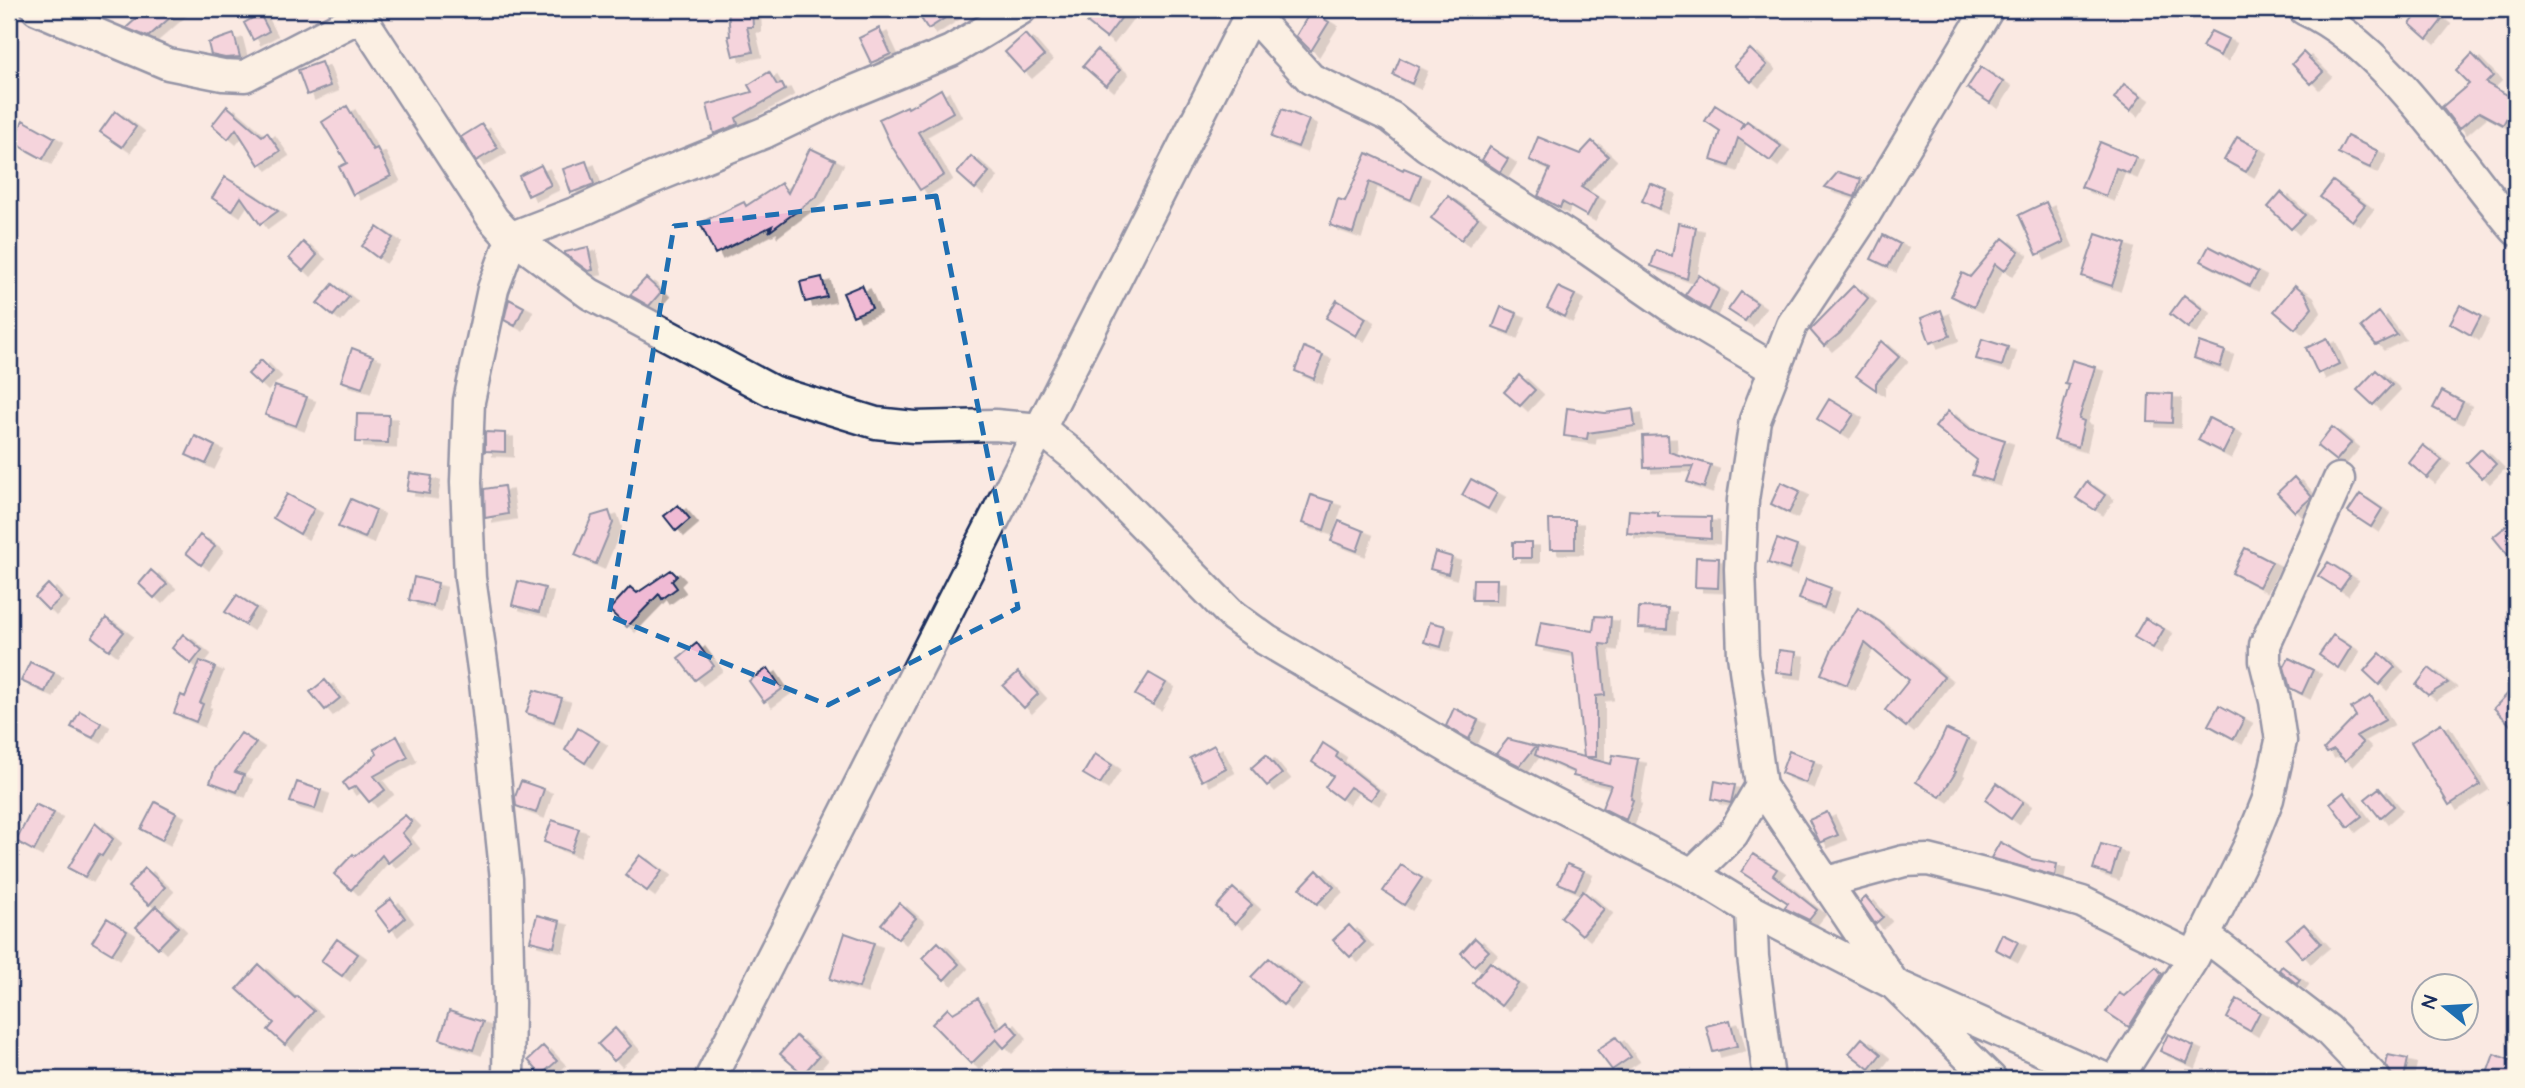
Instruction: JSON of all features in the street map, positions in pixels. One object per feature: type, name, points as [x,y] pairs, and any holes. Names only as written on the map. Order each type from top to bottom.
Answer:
[{"type":"street","points":[[37,9],[168,64],[223,75],[246,76],[358,13],[493,219],[512,237],[590,295],[772,391],[876,423],[914,427],[995,425],[1041,429],[1083,463],[1233,616],[1266,640],[1466,758],[1692,874],[1751,910],[1894,984],[2106,1079]]},
{"type":"street","points":[[508,1079],[506,880],[485,683],[470,578],[466,482],[469,401],[493,289],[512,237],[585,209],[951,51],[1021,9]]},
{"type":"street","points":[[1988,9],[1858,226],[1792,325],[1755,420],[1743,500],[1740,569],[1743,655],[1761,786],[1894,984],[1992,1079]]},
{"type":"street","points":[[2304,9],[2348,35],[2409,95],[2516,230]]},
{"type":"street","points":[[710,1079],[1251,10],[1311,79],[1391,117],[1427,146],[1586,248],[1680,313],[1774,369]]},
{"type":"street","points":[[2117,1079],[2199,946],[2250,844],[2263,810],[2281,741],[2265,661],[2265,645],[2339,479]]},
{"type":"street","points":[[1692,874],[1732,834],[1761,786]]},
{"type":"street","points":[[1827,882],[1904,861],[1928,860],[2082,902],[2199,946],[2328,1030],[2375,1079]]},
{"type":"street","points":[[1751,910],[1752,957],[1769,1079]]},
{"type":"highlighted area","points":[[936,196],[1018,608],[828,705],[609,616],[674,226]]},
{"type":"building","points":[[147,9],[180,9],[148,37],[126,28]]},
{"type":"building","points":[[752,9],[753,27],[747,27],[753,52],[733,56],[728,36],[728,10]]},
{"type":"building","points":[[915,9],[959,9],[928,29]]},
{"type":"building","points":[[1097,9],[1128,9],[1106,38],[1087,23]]},
{"type":"building","points":[[2422,9],[2428,9],[2442,20],[2427,39],[2410,24]]},
{"type":"building","points":[[1311,11],[1329,22],[1311,51],[1296,36]]},
{"type":"building","points":[[260,14],[269,31],[253,40],[244,23]]},
{"type":"building","points":[[879,28],[891,54],[871,63],[859,38]]},
{"type":"building","points":[[2211,31],[2228,39],[2220,56],[2202,47]]},
{"type":"building","points":[[234,34],[240,57],[211,55],[208,43]]},
{"type":"building","points":[[1025,34],[1044,56],[1024,73],[1005,52]]},
{"type":"building","points":[[1750,49],[1767,65],[1751,82],[1734,66]]},
{"type":"building","points":[[1097,50],[1120,70],[1106,86],[1083,66]]},
{"type":"building","points":[[2303,52],[2323,72],[2311,84],[2292,64]]},
{"type":"building","points":[[2472,54],[2493,76],[2486,83],[2516,100],[2503,125],[2479,112],[2459,129],[2442,107],[2469,84],[2456,71]]},
{"type":"building","points":[[1400,58],[1419,67],[1412,84],[1393,75]]},
{"type":"building","points":[[321,62],[330,86],[307,95],[298,70]]},
{"type":"building","points":[[1981,67],[2003,82],[1990,103],[1967,88]]},
{"type":"building","points":[[769,72],[777,85],[782,84],[785,90],[736,118],[738,124],[714,134],[707,105],[752,92],[748,85]]},
{"type":"building","points":[[2124,84],[2141,96],[2130,111],[2114,98]]},
{"type":"building","points":[[941,89],[953,112],[918,132],[944,175],[920,190],[891,145],[879,119],[907,106],[908,108]]},
{"type":"building","points":[[1715,105],[1743,123],[1740,130],[1747,121],[1781,146],[1770,161],[1738,138],[1729,166],[1711,160],[1720,131],[1705,121]]},
{"type":"building","points":[[227,106],[262,136],[267,132],[280,151],[259,165],[236,129],[228,139],[212,125]]},
{"type":"building","points":[[347,106],[373,150],[377,148],[391,176],[353,195],[339,167],[347,163],[322,122]]},
{"type":"building","points":[[1282,109],[1309,120],[1298,147],[1271,137]]},
{"type":"building","points":[[115,111],[136,127],[122,147],[100,132]]},
{"type":"building","points":[[23,120],[55,138],[43,159],[12,142]]},
{"type":"building","points":[[482,124],[498,148],[476,161],[461,137]]},
{"type":"building","points":[[2347,136],[2378,151],[2370,168],[2338,153]]},
{"type":"building","points":[[1538,137],[1580,154],[1592,141],[1608,156],[1581,187],[1597,197],[1587,216],[1562,202],[1560,208],[1538,196],[1550,169],[1529,160]]},
{"type":"building","points":[[2237,137],[2259,149],[2246,172],[2224,160]]},
{"type":"building","points":[[2100,142],[2136,157],[2129,173],[2116,168],[2106,196],[2081,187]]},
{"type":"building","points":[[1490,147],[1508,159],[1500,172],[1482,160]]},
{"type":"building","points":[[810,148],[835,160],[817,196],[769,232],[772,226],[715,254],[700,223],[744,202],[746,206],[781,183],[788,193]]},
{"type":"building","points":[[1367,153],[1403,170],[1404,168],[1421,175],[1411,200],[1369,182],[1353,233],[1330,225],[1338,199],[1345,201]]},
{"type":"building","points":[[971,156],[989,172],[975,189],[957,173]]},
{"type":"building","points":[[586,161],[594,184],[571,193],[563,169]]},
{"type":"building","points":[[541,165],[551,185],[528,196],[519,176]]},
{"type":"building","points":[[1838,172],[1861,179],[1855,197],[1825,187]]},
{"type":"building","points":[[225,177],[278,211],[260,224],[241,197],[232,211],[212,198]]},
{"type":"building","points":[[2333,181],[2365,205],[2352,221],[2320,197]]},
{"type":"building","points":[[1650,183],[1667,190],[1659,209],[1642,201]]},
{"type":"building","points":[[2281,192],[2305,215],[2291,229],[2268,207]]},
{"type":"building","points":[[1448,196],[1478,218],[1461,240],[1431,218]]},
{"type":"building","points":[[2046,202],[2064,242],[2037,255],[2019,215]]},
{"type":"building","points":[[1678,223],[1696,227],[1687,279],[1651,266],[1656,250],[1672,256]]},
{"type":"building","points":[[377,227],[393,238],[378,258],[362,246]]},
{"type":"building","points":[[2096,234],[2126,244],[2112,286],[2082,276]]},
{"type":"building","points":[[1883,235],[1900,244],[1888,267],[1871,259]]},
{"type":"building","points":[[2003,238],[2019,251],[2004,271],[1995,264],[1974,307],[1951,296],[1962,273],[1970,277]]},
{"type":"building","points":[[303,242],[317,255],[303,271],[289,258]]},
{"type":"building","points":[[2209,246],[2258,272],[2250,286],[2201,261]]},
{"type":"building","points":[[588,247],[593,270],[588,271],[565,254],[565,252]]},
{"type":"building","points":[[1699,275],[1719,289],[1709,310],[1685,295]]},
{"type":"building","points":[[822,277],[827,297],[805,302],[800,282]]},
{"type":"building","points":[[646,278],[661,292],[649,306],[630,295]]},
{"type":"building","points":[[333,284],[349,297],[333,316],[317,303]]},
{"type":"building","points":[[862,285],[872,308],[853,316],[843,293]]},
{"type":"building","points":[[1854,285],[1868,298],[1840,333],[1824,346],[1810,330]]},
{"type":"building","points":[[2295,285],[2305,293],[2312,308],[2295,329],[2274,311]]},
{"type":"building","points":[[1558,287],[1575,295],[1564,317],[1547,308]]},
{"type":"building","points":[[1741,292],[1757,303],[1745,321],[1728,310]]},
{"type":"building","points":[[2184,295],[2202,309],[2188,328],[2170,314]]},
{"type":"building","points":[[509,299],[524,307],[515,326],[504,320]]},
{"type":"building","points":[[1337,300],[1366,318],[1356,336],[1326,318]]},
{"type":"building","points":[[2460,305],[2481,316],[2471,335],[2450,323]]},
{"type":"building","points":[[1501,307],[1517,313],[1509,333],[1493,327]]},
{"type":"building","points":[[1941,310],[1950,336],[1930,343],[1921,318]]},
{"type":"building","points":[[2379,312],[2397,335],[2376,345],[2361,327]]},
{"type":"building","points":[[2327,338],[2339,364],[2318,374],[2306,348]]},
{"type":"building","points":[[1982,339],[2008,347],[2002,366],[1976,359]]},
{"type":"building","points":[[1881,341],[1899,357],[1876,383],[1876,390],[1856,376]]},
{"type":"building","points":[[2199,342],[2225,351],[2220,367],[2194,358]]},
{"type":"building","points":[[1304,347],[1323,355],[1314,379],[1295,371]]},
{"type":"building","points":[[352,348],[373,356],[362,388],[341,381]]},
{"type":"building","points":[[261,360],[273,372],[260,385],[248,374]]},
{"type":"building","points":[[2072,360],[2095,367],[2079,419],[2084,421],[2078,447],[2054,440],[2069,385],[2065,384]]},
{"type":"building","points":[[2376,370],[2392,385],[2373,405],[2357,390]]},
{"type":"building","points":[[1519,375],[1535,390],[1520,406],[1504,392]]},
{"type":"building","points":[[275,386],[307,397],[296,426],[265,415]]},
{"type":"building","points":[[2442,391],[2463,402],[2455,419],[2433,408]]},
{"type":"building","points":[[2149,393],[2173,394],[2172,423],[2148,422]]},
{"type":"building","points":[[1829,399],[1854,414],[1841,434],[1817,419]]},
{"type":"building","points":[[1567,408],[1605,413],[1633,409],[1635,426],[1588,433],[1587,439],[1564,436]]},
{"type":"building","points":[[1948,411],[1970,429],[2005,440],[1992,481],[1972,475],[1977,460],[1935,427]]},
{"type":"building","points":[[357,414],[389,415],[388,443],[356,442]]},
{"type":"building","points":[[2209,418],[2234,431],[2223,453],[2198,440]]},
{"type":"building","points":[[2332,427],[2351,443],[2336,461],[2317,446]]},
{"type":"building","points":[[485,432],[505,433],[505,452],[485,451]]},
{"type":"building","points":[[1668,435],[1669,452],[1711,465],[1704,488],[1687,482],[1693,466],[1644,468],[1643,436]]},
{"type":"building","points":[[195,436],[215,446],[206,464],[186,455]]},
{"type":"building","points":[[2423,445],[2442,460],[2427,478],[2409,463]]},
{"type":"building","points":[[2481,449],[2496,464],[2482,478],[2467,463]]},
{"type":"building","points":[[410,473],[432,476],[429,494],[407,491]]},
{"type":"building","points":[[2294,477],[2312,497],[2295,512],[2277,493]]},
{"type":"building","points":[[1471,479],[1497,493],[1488,509],[1462,495]]},
{"type":"building","points":[[1781,482],[1800,491],[1789,513],[1771,504]]},
{"type":"building","points":[[2087,482],[2105,495],[2095,510],[2076,498]]},
{"type":"building","points":[[504,486],[508,514],[485,518],[484,489]]},
{"type":"building","points":[[287,494],[314,509],[300,534],[273,518]]},
{"type":"building","points":[[2360,494],[2382,509],[2371,527],[2348,512]]},
{"type":"building","points":[[1311,495],[1333,502],[1324,530],[1302,523]]},
{"type":"building","points":[[351,499],[376,510],[365,538],[338,527]]},
{"type":"building","points":[[678,505],[690,519],[676,531],[664,516]]},
{"type":"building","points":[[1629,510],[1658,512],[1658,516],[1711,517],[1711,539],[1627,533]]},
{"type":"building","points":[[609,511],[613,523],[596,564],[575,555],[592,516]]},
{"type":"building","points":[[2516,518],[2516,565],[2493,537]]},
{"type":"building","points":[[1549,520],[1575,520],[1575,549],[1550,549]]},
{"type":"building","points":[[1339,521],[1364,531],[1357,551],[1331,541]]},
{"type":"building","points":[[200,535],[215,546],[201,565],[186,553]]},
{"type":"building","points":[[1777,539],[1797,546],[1789,570],[1768,563]]},
{"type":"building","points":[[1513,542],[1531,542],[1531,558],[1513,558]]},
{"type":"building","points":[[2245,548],[2272,562],[2259,587],[2232,573]]},
{"type":"building","points":[[1435,552],[1452,557],[1448,574],[1430,569]]},
{"type":"building","points":[[1696,557],[1719,558],[1718,588],[1695,587]]},
{"type":"building","points":[[2328,562],[2350,576],[2340,590],[2318,576]]},
{"type":"building","points":[[151,570],[167,584],[154,598],[139,584]]},
{"type":"building","points":[[671,570],[677,576],[672,581],[677,588],[662,599],[659,594],[627,627],[609,610],[630,587],[637,593]]},
{"type":"building","points":[[414,577],[438,583],[433,606],[409,600]]},
{"type":"building","points":[[1473,579],[1497,579],[1496,600],[1472,600]]},
{"type":"building","points":[[1806,579],[1831,588],[1824,608],[1799,599]]},
{"type":"building","points":[[518,581],[545,588],[539,612],[512,605]]},
{"type":"building","points":[[48,584],[61,598],[48,610],[35,597]]},
{"type":"building","points":[[237,595],[256,608],[245,625],[225,612]]},
{"type":"building","points":[[1639,607],[1668,608],[1667,629],[1638,628]]},
{"type":"building","points":[[1858,608],[1880,622],[1944,677],[1906,727],[1885,710],[1909,680],[1865,643],[1847,685],[1821,674],[1832,649]]},
{"type":"building","points":[[1595,616],[1611,617],[1609,645],[1600,644],[1605,695],[1596,696],[1596,757],[1584,757],[1573,653],[1536,646],[1541,622],[1593,631]]},
{"type":"building","points":[[106,618],[124,632],[109,650],[92,637]]},
{"type":"building","points":[[2145,618],[2164,629],[2153,648],[2134,637]]},
{"type":"building","points":[[1430,622],[1446,626],[1441,647],[1424,642]]},
{"type":"building","points":[[183,634],[202,650],[191,664],[172,648]]},
{"type":"building","points":[[2333,635],[2351,647],[2338,668],[2319,655]]},
{"type":"building","points":[[697,643],[714,666],[695,680],[678,658]]},
{"type":"building","points":[[1779,650],[1796,652],[1793,674],[1776,672]]},
{"type":"building","points":[[2380,653],[2395,667],[2379,685],[2364,671]]},
{"type":"building","points":[[2289,658],[2313,670],[2302,694],[2290,688],[2284,667]]},
{"type":"building","points":[[200,661],[215,667],[200,703],[203,704],[196,722],[174,713],[181,695],[185,697]]},
{"type":"building","points":[[30,662],[54,673],[45,692],[21,681]]},
{"type":"building","points":[[768,668],[782,689],[764,702],[749,681]]},
{"type":"building","points":[[2429,668],[2448,683],[2428,695],[2416,685]]},
{"type":"building","points":[[1018,672],[1038,694],[1024,708],[1003,686]]},
{"type":"building","points":[[1149,673],[1166,683],[1153,705],[1135,695]]},
{"type":"building","points":[[325,680],[340,698],[325,710],[310,692]]},
{"type":"building","points":[[2516,685],[2516,731],[2494,708]]},
{"type":"building","points":[[534,690],[562,698],[554,722],[526,713]]},
{"type":"building","points":[[2371,696],[2385,720],[2356,736],[2363,743],[2345,761],[2334,750],[2327,753],[2324,749],[2356,716],[2351,708]]},
{"type":"building","points":[[2219,705],[2244,719],[2234,739],[2208,725]]},
{"type":"building","points":[[1454,708],[1478,720],[1469,739],[1446,726]]},
{"type":"building","points":[[80,711],[101,723],[93,738],[71,727]]},
{"type":"building","points":[[2441,723],[2480,785],[2449,805],[2411,742]]},
{"type":"building","points":[[578,728],[599,741],[585,763],[565,750]]},
{"type":"building","points":[[1946,729],[1968,739],[1954,771],[1956,772],[1940,797],[1916,782]]},
{"type":"building","points":[[241,733],[256,743],[235,772],[244,775],[237,792],[210,782],[215,769]]},
{"type":"building","points":[[397,736],[408,757],[374,776],[385,790],[369,802],[356,786],[348,790],[343,783],[377,754],[374,749]]},
{"type":"building","points":[[1508,739],[1536,746],[1520,766],[1496,754]]},
{"type":"building","points":[[1323,743],[1338,753],[1336,757],[1378,790],[1371,800],[1350,787],[1341,799],[1325,787],[1333,776],[1312,762]]},
{"type":"building","points":[[1214,745],[1226,768],[1202,781],[1190,758]]},
{"type":"building","points":[[1538,746],[1611,764],[1613,755],[1638,759],[1631,799],[1633,800],[1626,820],[1602,808],[1611,785],[1573,776],[1574,772],[1535,755]]},
{"type":"building","points":[[1789,751],[1814,761],[1806,783],[1781,773]]},
{"type":"building","points":[[1095,754],[1112,765],[1100,784],[1083,774]]},
{"type":"building","points":[[1266,755],[1282,774],[1267,786],[1251,768]]},
{"type":"building","points":[[521,781],[544,789],[536,813],[516,806],[515,797]]},
{"type":"building","points":[[1715,781],[1735,785],[1731,803],[1712,799]]},
{"type":"building","points":[[297,782],[321,790],[315,809],[290,802]]},
{"type":"building","points":[[1997,783],[2023,802],[2011,819],[1985,800]]},
{"type":"building","points":[[2379,788],[2394,806],[2380,818],[2365,799]]},
{"type":"building","points":[[2344,792],[2362,816],[2348,827],[2330,803]]},
{"type":"building","points":[[155,802],[176,813],[162,840],[141,829]]},
{"type":"building","points":[[35,804],[54,813],[34,851],[16,841]]},
{"type":"building","points":[[1827,812],[1838,835],[1820,843],[1809,820]]},
{"type":"building","points":[[405,815],[412,822],[402,833],[411,844],[388,863],[382,855],[351,890],[334,874],[353,854],[355,856]]},
{"type":"building","points":[[552,820],[579,829],[571,852],[544,842]]},
{"type":"building","points":[[95,823],[113,839],[102,856],[99,854],[85,877],[68,868]]},
{"type":"building","points":[[2000,842],[2031,859],[2057,864],[2055,876],[1991,858]]},
{"type":"building","points":[[2101,844],[2119,849],[2111,875],[2093,869]]},
{"type":"building","points":[[1753,854],[1777,869],[1773,875],[1817,910],[1809,920],[1784,908],[1788,903],[1741,872]]},
{"type":"building","points":[[640,855],[662,871],[647,891],[625,875]]},
{"type":"building","points":[[1567,864],[1584,871],[1575,890],[1558,883]]},
{"type":"building","points":[[1401,865],[1422,878],[1404,905],[1383,891]]},
{"type":"building","points":[[145,868],[165,887],[149,905],[128,887]]},
{"type":"building","points":[[1317,870],[1334,887],[1317,904],[1300,888]]},
{"type":"building","points":[[1233,888],[1252,905],[1235,924],[1216,907]]},
{"type":"building","points":[[1583,891],[1604,909],[1582,935],[1561,917]]},
{"type":"building","points":[[1866,897],[1883,917],[1875,924],[1860,902]]},
{"type":"building","points":[[391,899],[405,918],[390,931],[375,911]]},
{"type":"building","points":[[899,903],[916,918],[898,939],[881,924]]},
{"type":"building","points":[[156,906],[178,927],[158,948],[136,927]]},
{"type":"building","points":[[537,915],[560,921],[554,947],[530,941]]},
{"type":"building","points":[[107,918],[127,931],[112,954],[92,942]]},
{"type":"building","points":[[2304,924],[2321,943],[2303,958],[2286,939]]},
{"type":"building","points":[[1349,925],[1365,942],[1350,957],[1333,940]]},
{"type":"building","points":[[845,933],[874,943],[859,988],[830,979]]},
{"type":"building","points":[[2002,934],[2018,942],[2010,957],[1995,949]]},
{"type":"building","points":[[1475,938],[1489,951],[1474,966],[1461,953]]},
{"type":"building","points":[[337,939],[358,954],[342,976],[321,961]]},
{"type":"building","points":[[938,942],[959,964],[944,980],[922,958]]},
{"type":"building","points":[[1269,958],[1301,985],[1283,1005],[1251,977]]},
{"type":"building","points":[[1490,962],[1518,984],[1501,1006],[1473,983]]},
{"type":"building","points":[[259,965],[295,998],[297,996],[314,1011],[285,1045],[268,1030],[274,1023],[237,989]]},
{"type":"building","points":[[2282,966],[2300,980],[2297,984],[2279,970]]},
{"type":"building","points":[[2156,967],[2162,974],[2129,1027],[2106,1012],[2119,993],[2124,996]]},
{"type":"building","points":[[978,998],[997,1030],[1007,1021],[1018,1034],[1004,1048],[996,1039],[971,1064],[932,1024],[948,1008],[953,1013]]},
{"type":"building","points":[[2237,999],[2260,1012],[2250,1031],[2227,1018]]},
{"type":"building","points":[[449,1011],[483,1022],[473,1050],[440,1039]]},
{"type":"building","points":[[1730,1020],[1737,1046],[1713,1052],[1706,1026]]},
{"type":"building","points":[[615,1028],[631,1046],[614,1061],[598,1044]]},
{"type":"building","points":[[2168,1034],[2194,1046],[2187,1063],[2160,1051]]},
{"type":"building","points":[[796,1036],[819,1056],[803,1074],[780,1054]]},
{"type":"building","points":[[1616,1037],[1631,1057],[1612,1070],[1597,1050]]},
{"type":"building","points":[[1862,1038],[1881,1054],[1869,1069],[1849,1053]]},
{"type":"building","points":[[543,1046],[557,1061],[541,1075],[528,1060]]},
{"type":"building","points":[[2494,1054],[2516,1062],[2511,1079],[2485,1079]]},
{"type":"building","points":[[2388,1055],[2408,1059],[2404,1078],[2392,1075],[2386,1065]]}]
